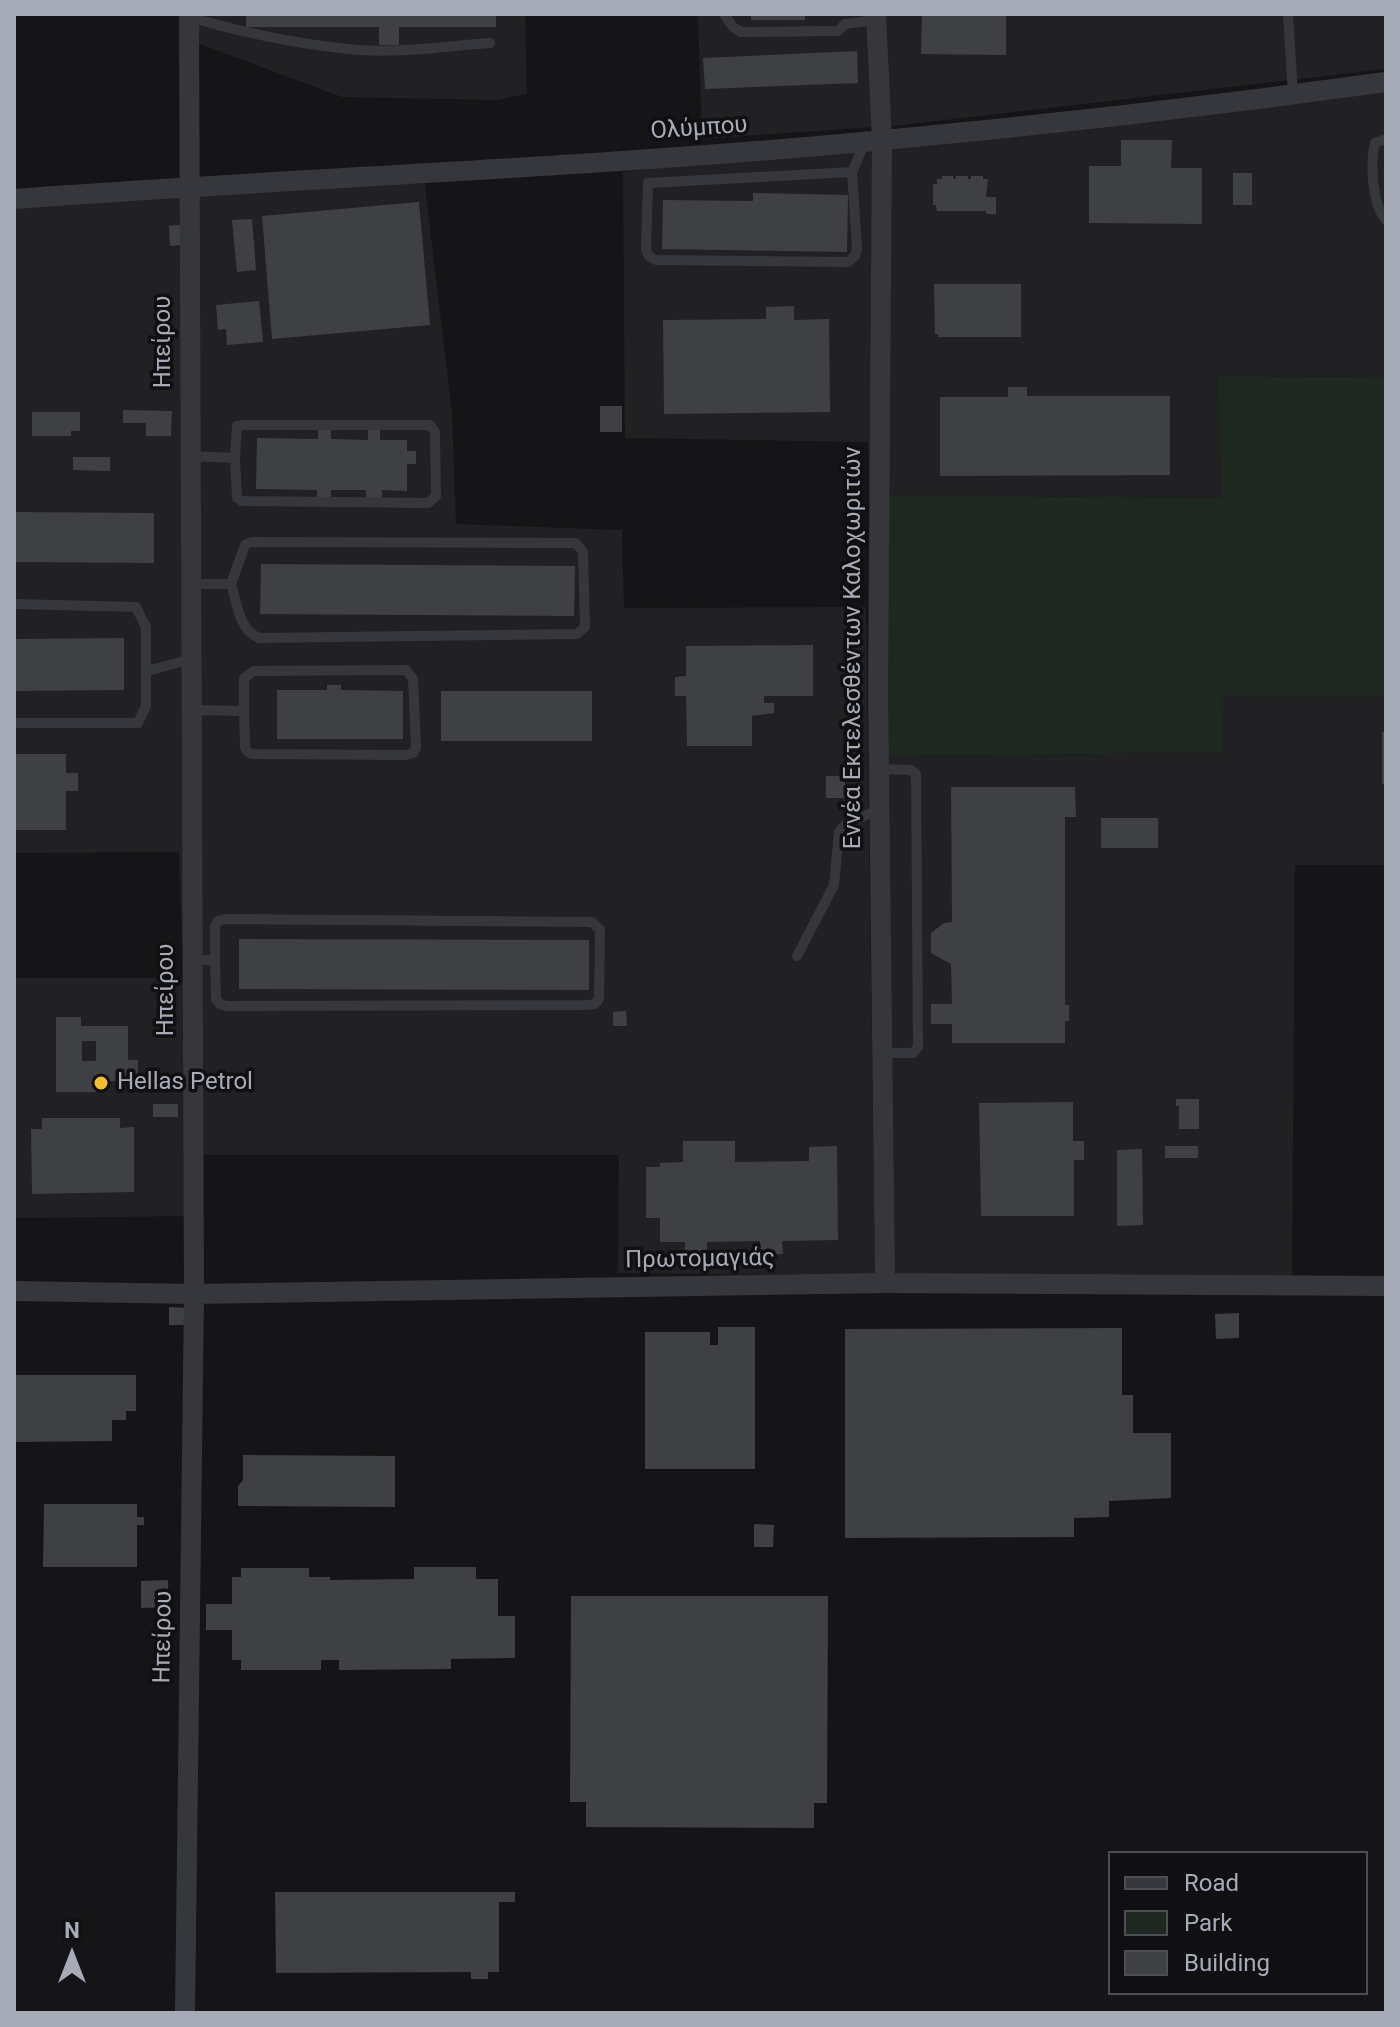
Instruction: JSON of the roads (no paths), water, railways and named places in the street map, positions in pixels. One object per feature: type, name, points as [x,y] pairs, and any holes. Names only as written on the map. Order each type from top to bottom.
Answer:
[{"type":"street","name":"Ηπείρου","points":[[185,2013],[194,1294],[189,15]]},
{"type":"street","name":"Εννέα Εκτελεσθέντων Καλοχωριτών","points":[[876,17],[873,141],[885,1283]]},
{"type":"street","name":"Ολύμπου","points":[[14,199],[620,161],[873,141],[1386,82]]},
{"type":"street","name":"Πρωτομαγιάς","points":[[14,1291],[194,1294],[885,1283],[1386,1286]]},
{"type":"lane","points":[[724,14],[741,32],[838,31],[845,19],[876,17]]},
{"type":"lane","points":[[1288,14],[1293,95]]},
{"type":"lane","points":[[189,15],[244,33],[360,50],[490,43]]},
{"type":"lane","points":[[1386,139],[1375,143],[1370,160],[1380,213],[1386,220]]},
{"type":"lane","points":[[852,172],[648,183],[646,250],[656,260],[848,262],[855,256],[857,248],[852,172],[873,141]]},
{"type":"lane","points":[[430,425],[435,432],[436,496],[428,503],[242,501],[235,492],[235,458],[237,426],[430,425]]},
{"type":"lane","points":[[191,456],[235,458]]},
{"type":"lane","points":[[252,542],[576,543],[583,552],[585,627],[577,634],[259,638],[250,634],[245,627],[231,584],[245,545],[252,542]]},
{"type":"lane","points":[[193,584],[231,584]]},
{"type":"lane","points":[[14,604],[136,607],[146,627],[147,671],[146,706],[138,723],[14,723]]},
{"type":"lane","points":[[147,671],[192,659]]},
{"type":"lane","points":[[406,670],[413,679],[416,748],[406,755],[252,754],[245,747],[244,711],[244,678],[254,671],[406,670]]},
{"type":"lane","points":[[192,710],[244,711]]},
{"type":"lane","points":[[880,769],[915,771],[916,789],[918,1047],[913,1053],[883,1053]]},
{"type":"lane","points":[[797,956],[834,885],[839,832],[844,826],[881,808]]},
{"type":"lane","points":[[225,919],[592,922],[600,930],[599,999],[595,1004],[588,1005],[227,1006],[216,999],[215,960],[215,926],[225,919]]},
{"type":"lane","points":[[193,960],[215,960]]},
{"type":"place","name":"Hellas Petrol","points":[[101,1083]]}]
